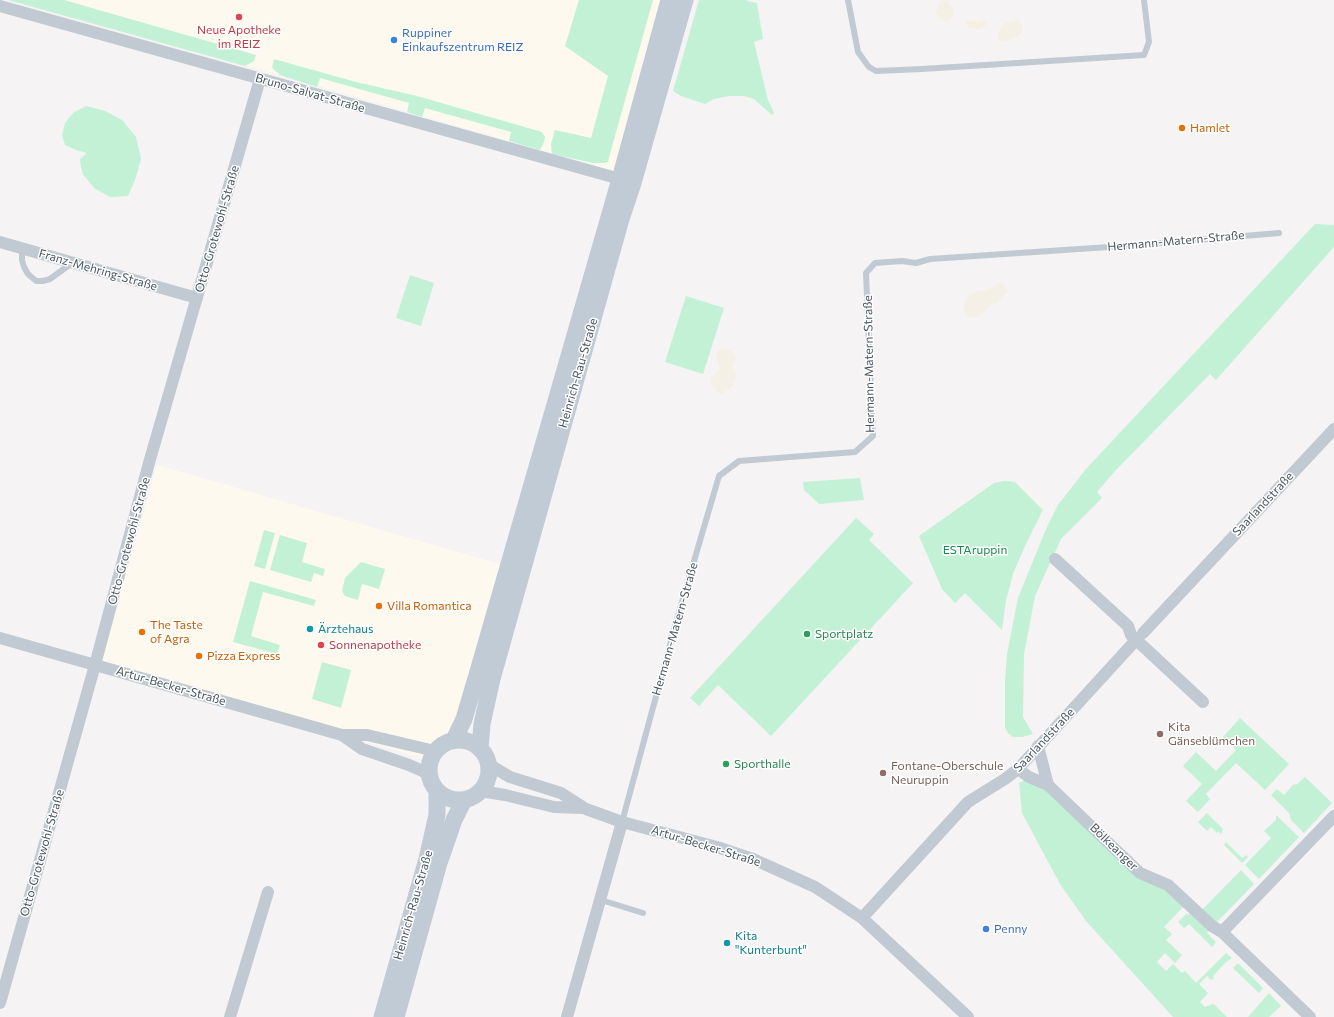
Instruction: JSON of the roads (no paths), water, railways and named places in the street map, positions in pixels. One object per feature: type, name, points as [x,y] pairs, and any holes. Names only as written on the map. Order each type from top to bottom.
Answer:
[{"type":"main road","name":"Heinrich-Rau-Straße","points":[[454,740],[464,719],[477,675],[620,179],[669,0]]},
{"type":"main road","name":"Heinrich-Rau-Straße","points":[[480,748],[482,724],[492,679],[516,590],[621,219],[633,183],[685,0]]},
{"type":"main road","points":[[454,740],[464,740],[480,748],[488,764],[488,774],[486,783],[480,791],[473,797],[464,800],[454,800],[445,797],[437,791],[429,774],[429,766],[431,758],[441,746],[454,740]]},
{"type":"main road","name":"Heinrich-Rau-Straße","points":[[382,1017],[427,859],[437,815],[437,791]]},
{"type":"main road","name":"Heinrich-Rau-Straße","points":[[396,1017],[439,863],[454,820],[464,800]]},
{"type":"street","name":"Bruno-Salvat-Straße","points":[[0,6],[620,179]]},
{"type":"street","name":"Otto-Grotewohl-Straße","points":[[0,1003],[95,665],[149,463],[260,79]]},
{"type":"street","name":"Franz-Mehring-Straße","points":[[0,242],[197,298]]},
{"type":"street","name":"Saarlandstraße","points":[[862,918],[968,802],[1018,769],[1137,636],[1334,429]]},
{"type":"street","points":[[1055,559],[1128,626],[1203,702]]},
{"type":"street","name":"Artur-Becker-Straße","points":[[0,638],[342,735],[367,735],[436,751]]},
{"type":"street","name":"Artur-Becker-Straße","points":[[342,735],[362,749],[409,765],[429,774]]},
{"type":"street","points":[[1038,746],[1048,785]]},
{"type":"street","name":"Artur-Becker-Straße","points":[[488,764],[510,777],[561,793],[586,809],[622,822],[717,847],[753,859],[815,887],[862,918],[968,1017]]},
{"type":"street","name":"Bölkeanger","points":[[1018,769],[1029,777],[1048,785],[1140,873],[1168,885],[1212,926],[1222,932],[1310,1017]]},
{"type":"street","name":"Artur-Becker-Straße","points":[[480,791],[505,795],[554,807],[586,809]]},
{"type":"street","points":[[1222,932],[1334,816]]},
{"type":"street","name":"Hermann-Matern-Straße","points":[[567,1017],[622,822]]},
{"type":"street","points":[[230,1017],[268,892]]},
{"type":"lane","points":[[848,0],[858,52],[869,67],[876,71],[1144,55],[1149,42],[1144,0]]},
{"type":"lane","name":"Hermann-Matern-Straße","points":[[622,822],[677,619],[719,476],[739,461],[855,452],[873,436],[866,273],[875,263],[902,261],[916,264],[930,259],[1139,245],[1279,233]]},
{"type":"lane","points":[[22,248],[22,260],[24,267],[28,274],[36,280],[43,281],[50,279],[72,263]]},
{"type":"lane","points":[[601,900],[643,913]]},
{"type":"place","name":"Neue Apotheke im REIZ","points":[[239,17]]},
{"type":"place","name":"Ruppiner Einkaufszentrum REIZ","points":[[394,40]]},
{"type":"place","name":"Hamlet","points":[[1182,128]]},
{"type":"place","name":"Villa Romantica","points":[[379,606]]},
{"type":"place","name":"Ärztehaus","points":[[310,629]]},
{"type":"place","name":"The Taste of Agra","points":[[142,632]]},
{"type":"place","name":"Sportplatz","points":[[807,634]]},
{"type":"place","name":"Sonnenapotheke","points":[[321,645]]},
{"type":"place","name":"Pizza Express","points":[[199,656]]},
{"type":"place","name":"Kita Gänseblümchen","points":[[1160,734]]},
{"type":"place","name":"Sporthalle","points":[[726,764]]},
{"type":"place","name":"Fontane-Oberschule Neuruppin","points":[[883,773]]},
{"type":"place","name":"Penny","points":[[986,929]]},
{"type":"place","name":"Kita \"Kunterbunt\"","points":[[727,943]]},
{"type":"park label","name":"ESTAruppin","points":[[975,550]]}]
